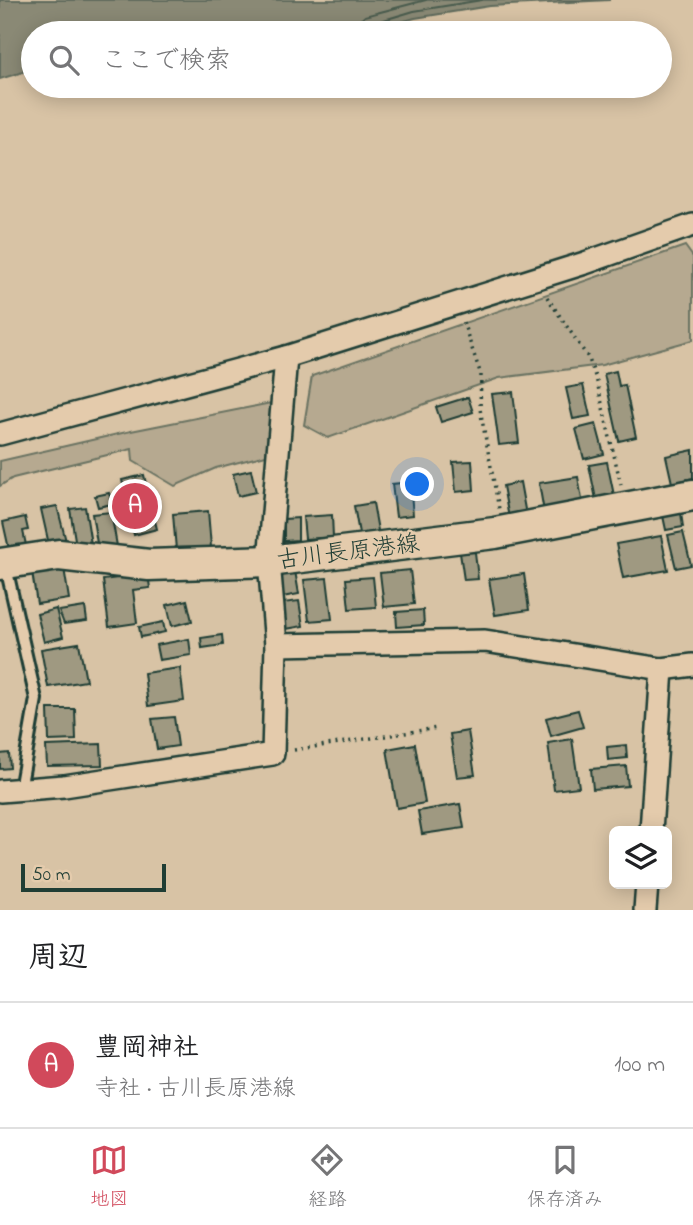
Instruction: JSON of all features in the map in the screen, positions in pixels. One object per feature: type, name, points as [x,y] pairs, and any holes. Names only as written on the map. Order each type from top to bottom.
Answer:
[{"type":"main road","name":"古川長原港線","points":[[2,563],[59,555],[149,565],[269,561],[503,532],[693,495]]},
{"type":"street","points":[[0,434],[286,357],[585,263],[693,225]]},
{"type":"street","points":[[10,790],[64,786],[273,754],[276,645],[269,561],[286,357]]},
{"type":"street","points":[[276,645],[485,641],[662,669],[693,665]]},
{"type":"street","points":[[651,826],[662,669]]},
{"type":"street","points":[[645,910],[647,889]]},
{"type":"lane","points":[[2,563],[36,699],[10,790]]},
{"type":"path","points":[[546,296],[589,359],[597,382],[626,508]]},
{"type":"path","points":[[459,311],[481,375],[481,409],[503,532]]},
{"type":"path","points":[[273,754],[437,728]]},
{"type":"shaded area","points":[[685,246],[693,257],[693,340],[602,365],[499,378],[328,438],[304,425],[312,376]]},
{"type":"shaded area","points":[[271,403],[266,455],[216,468],[175,486],[133,461],[132,449],[13,478],[0,486],[0,461]]},
{"type":"water","points":[[0,0],[610,0],[490,6],[404,21],[21,21],[21,73],[0,79]]},
{"type":"building","points":[[616,371],[619,386],[625,385],[636,437],[619,441],[604,374]]},
{"type":"building","points":[[583,385],[590,416],[573,419],[566,388]]},
{"type":"building","points":[[513,392],[519,443],[499,445],[492,394]]},
{"type":"building","points":[[468,397],[473,412],[441,422],[436,407]]},
{"type":"building","points":[[596,424],[604,454],[584,459],[576,429]]},
{"type":"building","points":[[693,450],[693,478],[672,483],[666,456]]},
{"type":"building","points":[[472,461],[474,490],[456,492],[453,462]]},
{"type":"building","points":[[607,462],[615,500],[597,504],[589,465]]},
{"type":"building","points":[[251,470],[256,492],[238,496],[233,474]]},
{"type":"building","points":[[144,475],[149,497],[141,499],[145,514],[153,513],[157,529],[134,535],[122,480]]},
{"type":"building","points":[[578,477],[583,505],[544,512],[539,483]]},
{"type":"building","points":[[410,482],[413,515],[396,517],[392,484]]},
{"type":"building","points":[[520,482],[526,515],[509,518],[503,486]]},
{"type":"building","points":[[109,493],[112,504],[98,507],[95,496]]},
{"type":"building","points":[[373,503],[379,536],[360,539],[354,506]]},
{"type":"building","points":[[57,506],[67,545],[50,549],[41,509]]},
{"type":"building","points":[[85,507],[91,544],[76,546],[70,509]]},
{"type":"building","points":[[208,511],[211,547],[176,550],[173,514]]},
{"type":"building","points":[[111,512],[117,546],[98,549],[92,514]]},
{"type":"building","points":[[681,513],[683,527],[666,530],[663,516]]},
{"type":"building","points":[[332,515],[333,537],[305,539],[303,517]]},
{"type":"building","points":[[25,517],[28,530],[23,531],[26,545],[9,549],[3,522]]},
{"type":"building","points":[[298,518],[298,540],[284,541],[284,519]]},
{"type":"building","points":[[683,532],[691,565],[676,568],[668,535]]},
{"type":"building","points":[[661,536],[668,570],[623,578],[616,544]]},
{"type":"building","points":[[475,552],[478,579],[464,580],[460,553]]},
{"type":"building","points":[[294,565],[299,594],[282,597],[277,568]]},
{"type":"building","points":[[64,568],[69,599],[37,604],[32,572]]},
{"type":"building","points":[[410,570],[414,604],[384,607],[380,573]]},
{"type":"building","points":[[148,574],[150,588],[133,590],[137,623],[109,627],[103,580]]},
{"type":"building","points":[[524,574],[529,610],[495,615],[489,579]]},
{"type":"building","points":[[373,577],[376,607],[349,609],[346,579]]},
{"type":"building","points":[[327,578],[332,619],[309,621],[304,580]]},
{"type":"building","points":[[187,600],[192,621],[172,626],[167,605]]},
{"type":"building","points":[[299,601],[303,626],[286,629],[282,603]]},
{"type":"building","points":[[85,607],[87,621],[64,624],[59,611]]},
{"type":"building","points":[[56,609],[63,637],[44,642],[37,614]]},
{"type":"building","points":[[423,610],[424,625],[397,627],[396,612]]},
{"type":"building","points":[[163,622],[165,632],[141,637],[139,627]]},
{"type":"building","points":[[222,635],[223,645],[202,648],[201,638]]},
{"type":"building","points":[[189,639],[191,655],[159,660],[156,645]]},
{"type":"building","points":[[79,643],[86,681],[48,687],[41,649]]},
{"type":"building","points":[[180,668],[184,701],[148,706],[144,673]]},
{"type":"building","points":[[48,709],[75,709],[76,740],[49,741]]},
{"type":"building","points":[[578,710],[583,727],[551,736],[546,718]]},
{"type":"building","points":[[174,717],[178,746],[157,749],[152,719]]},
{"type":"building","points":[[468,731],[475,775],[457,777],[450,734]]},
{"type":"building","points":[[572,739],[579,787],[554,790],[548,743]]},
{"type":"building","points":[[101,744],[102,765],[47,766],[46,746]]},
{"type":"building","points":[[415,744],[425,803],[397,808],[387,749]]},
{"type":"building","points":[[626,745],[627,758],[608,760],[607,747]]},
{"type":"building","points":[[9,753],[10,768],[0,769],[0,754]]},
{"type":"building","points":[[626,766],[628,786],[593,789],[591,769]]},
{"type":"building","points":[[460,804],[464,828],[422,834],[418,811]]},
{"type":"place","name":"豊岡神社","points":[[135,506]]}]
